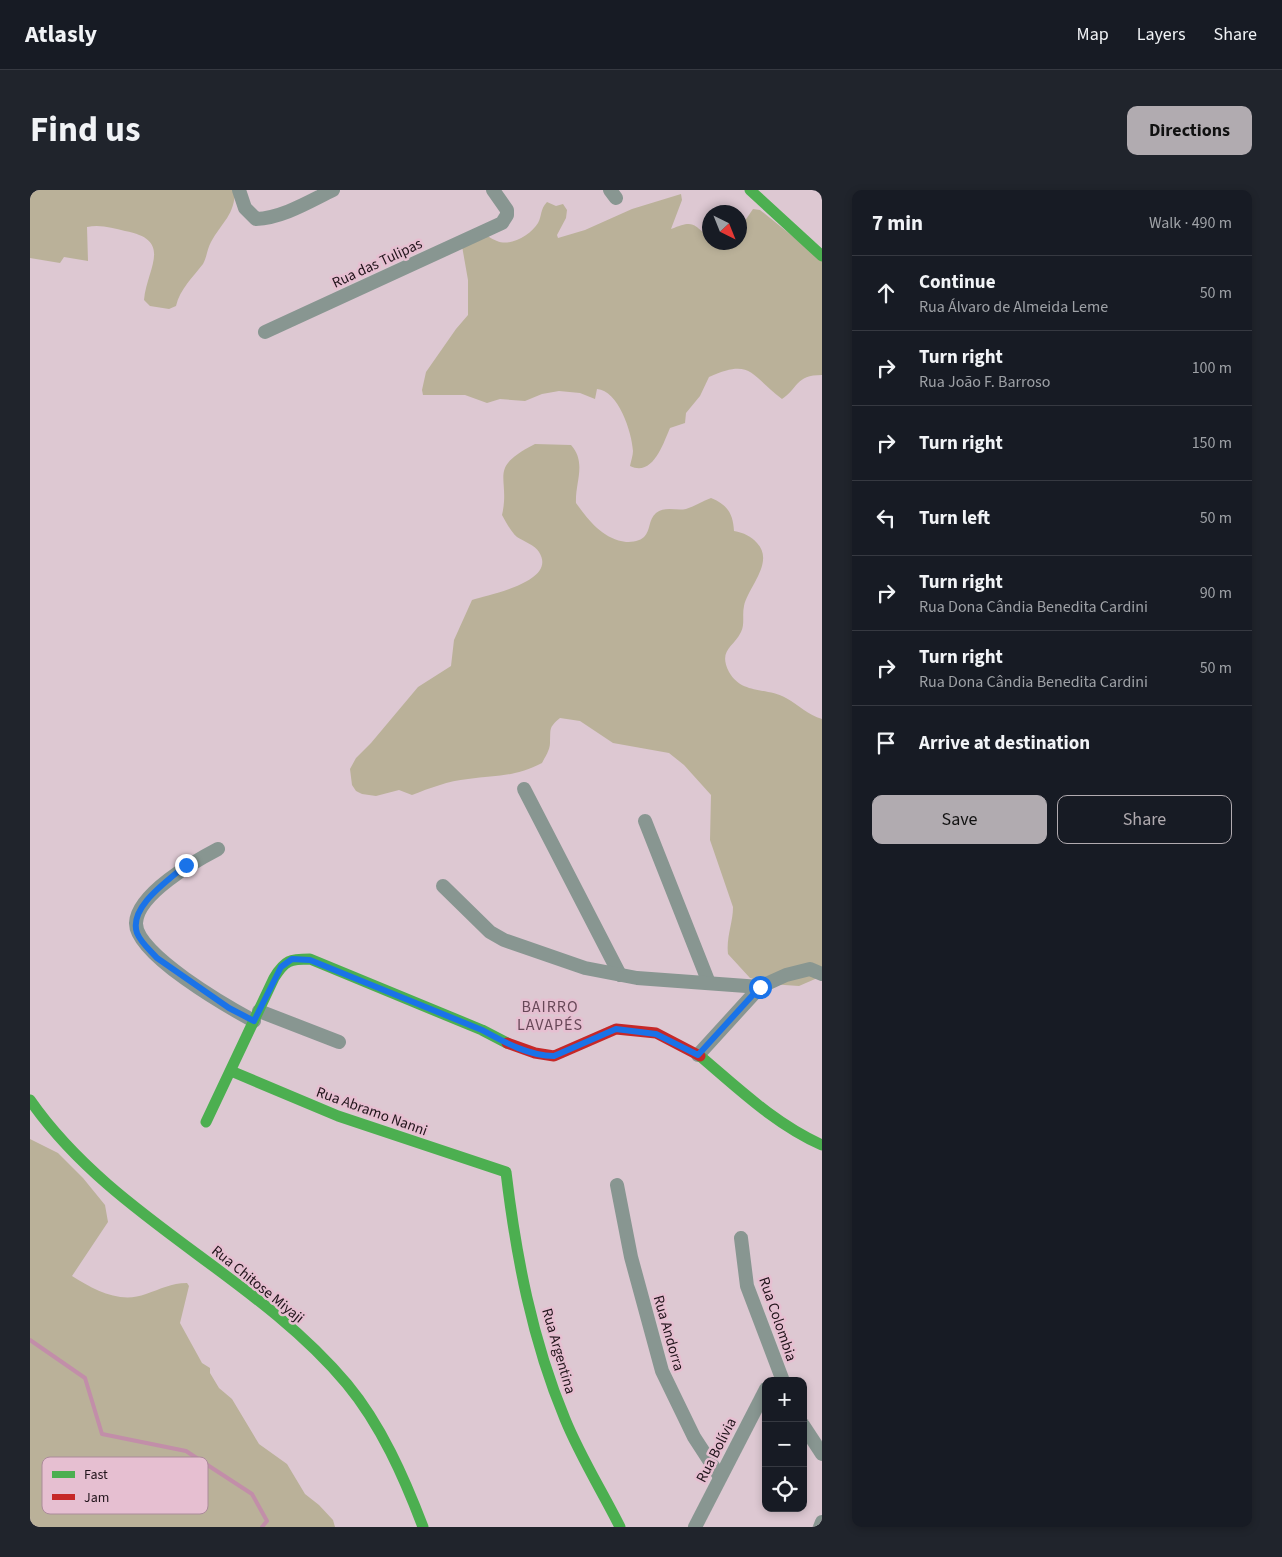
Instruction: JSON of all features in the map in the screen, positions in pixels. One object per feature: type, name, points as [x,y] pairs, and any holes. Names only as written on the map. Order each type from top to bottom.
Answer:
[{"type":"street","points":[[239,190],[245,208],[256,219],[290,211],[333,190]]},
{"type":"street","name":"Rua das Tulipas","points":[[265,332],[502,223],[507,215],[507,210],[493,190]]},
{"type":"street","points":[[750,190],[822,256]]},
{"type":"street","points":[[524,789],[620,975]]},
{"type":"street","points":[[645,821],[709,983]]},
{"type":"street","points":[[218,849],[186,865],[144,903],[136,922],[137,932],[147,948],[157,958],[229,1008],[339,1042]]},
{"type":"street","points":[[443,886],[490,932],[504,940],[585,968],[620,975],[760,987]]},
{"type":"street","points":[[206,1122],[281,967],[287,961],[299,958],[337,970],[482,1030],[504,1042],[545,1056],[554,1056],[616,1029],[656,1034],[698,1055],[776,1120],[797,1134],[822,1145]]},
{"type":"street","points":[[698,1055],[760,987],[786,975],[810,969],[822,974]]},
{"type":"street","name":"Rua Abramo Nanni","points":[[231,1070],[338,1116],[506,1172]]},
{"type":"street","name":"Rua Chitose Miyaji","points":[[30,1100],[47,1125],[85,1164],[272,1313],[345,1380],[369,1413],[408,1490],[423,1527]]},
{"type":"street","name":"Rua Argentina","points":[[506,1172],[518,1262],[546,1369],[559,1406],[620,1527]]},
{"type":"street","name":"Rua Andorra","points":[[618,1186],[631,1256],[662,1371],[694,1438],[720,1477]]},
{"type":"street","name":"Rua Colombia","points":[[741,1238],[747,1286],[781,1377]]},
{"type":"street","points":[[772,1377],[777,1367]]},
{"type":"street","name":"Rua Bolívia","points":[[695,1527],[762,1397]]},
{"type":"street","points":[[807,1431],[822,1454]]},
{"type":"street","points":[[820,1527],[822,1522]]},
{"type":"shaded area","points":[[30,190],[235,190],[233,206],[211,242],[203,264],[184,289],[176,306],[169,309],[150,306],[144,300],[154,257],[153,248],[149,241],[140,235],[106,227],[87,227],[88,261],[64,257],[60,263],[30,258]]},
{"type":"shaded area","points":[[681,194],[682,200],[671,229],[684,224],[695,226],[702,231],[702,250],[747,250],[747,218],[753,209],[760,210],[822,260],[822,375],[807,377],[802,380],[782,399],[756,376],[743,369],[734,369],[709,377],[700,396],[686,413],[685,423],[670,428],[656,457],[645,467],[638,468],[630,466],[633,453],[627,423],[617,404],[605,391],[597,389],[595,399],[580,393],[559,391],[542,394],[525,401],[500,399],[487,403],[465,395],[423,395],[422,390],[426,372],[468,315],[468,280],[462,246],[480,230],[497,241],[508,242],[520,239],[535,227],[547,202],[556,206],[563,204],[567,210],[566,218],[557,235],[558,238],[585,230],[632,209]]},
{"type":"shaded area","points":[[535,444],[571,445],[576,452],[579,466],[576,503],[597,528],[610,537],[626,542],[638,540],[646,534],[653,516],[659,511],[686,509],[711,498],[722,504],[731,515],[734,531],[750,537],[762,550],[762,566],[746,599],[742,629],[728,650],[725,659],[729,672],[741,684],[779,695],[822,719],[822,976],[799,986],[770,984],[750,978],[728,954],[733,907],[710,840],[711,795],[684,765],[669,753],[613,743],[580,721],[560,718],[550,732],[549,748],[542,763],[523,771],[506,775],[453,781],[412,795],[399,790],[376,796],[362,794],[356,791],[352,785],[350,769],[356,758],[418,687],[451,666],[454,640],[472,600],[519,585],[531,579],[539,571],[542,562],[539,552],[532,545],[515,535],[502,515],[505,467],[510,460]]},
{"type":"shaded area","points":[[30,1139],[58,1153],[83,1178],[105,1205],[108,1222],[72,1276],[108,1294],[127,1297],[136,1297],[171,1285],[187,1283],[189,1286],[180,1323],[202,1363],[210,1368],[210,1373],[219,1388],[232,1399],[259,1444],[287,1464],[305,1494],[333,1520],[335,1527],[30,1527]]},
{"type":"waterway","points":[[30,1340],[85,1378],[102,1434],[186,1451],[195,1457]]},
{"type":"waterway","points":[[208,1465],[252,1494],[267,1521],[262,1527]]},
{"type":"traffic: fast","points":[[750,190],[822,256]]},
{"type":"traffic: fast","points":[[206,1122],[274,978],[281,967],[293,960],[310,959],[482,1030],[507,1043]]},
{"type":"traffic: fast","points":[[700,1056],[773,1116],[822,1145]]},
{"type":"traffic: fast","points":[[231,1071],[338,1116],[506,1172],[520,1266],[543,1359],[571,1433],[620,1527]]},
{"type":"traffic: fast","points":[[30,1100],[63,1142],[101,1179],[142,1213],[271,1310],[311,1345],[347,1384],[371,1417],[391,1452],[423,1527]]},
{"type":"traffic: jam","points":[[507,1043],[535,1053],[554,1056],[616,1029],[656,1033],[700,1056]]},
{"type":"district","name":"BAIRRO LAVAPÉS","points":[[550,1015]]},
{"type":"route","points":[[186,865],[144,903],[136,922],[137,932],[147,948],[157,958],[229,1008],[254,1021],[281,967],[287,961],[299,958],[337,970],[414,1004],[482,1030],[504,1042],[545,1056],[554,1056],[616,1029],[656,1034],[698,1055],[760,987]]}]
